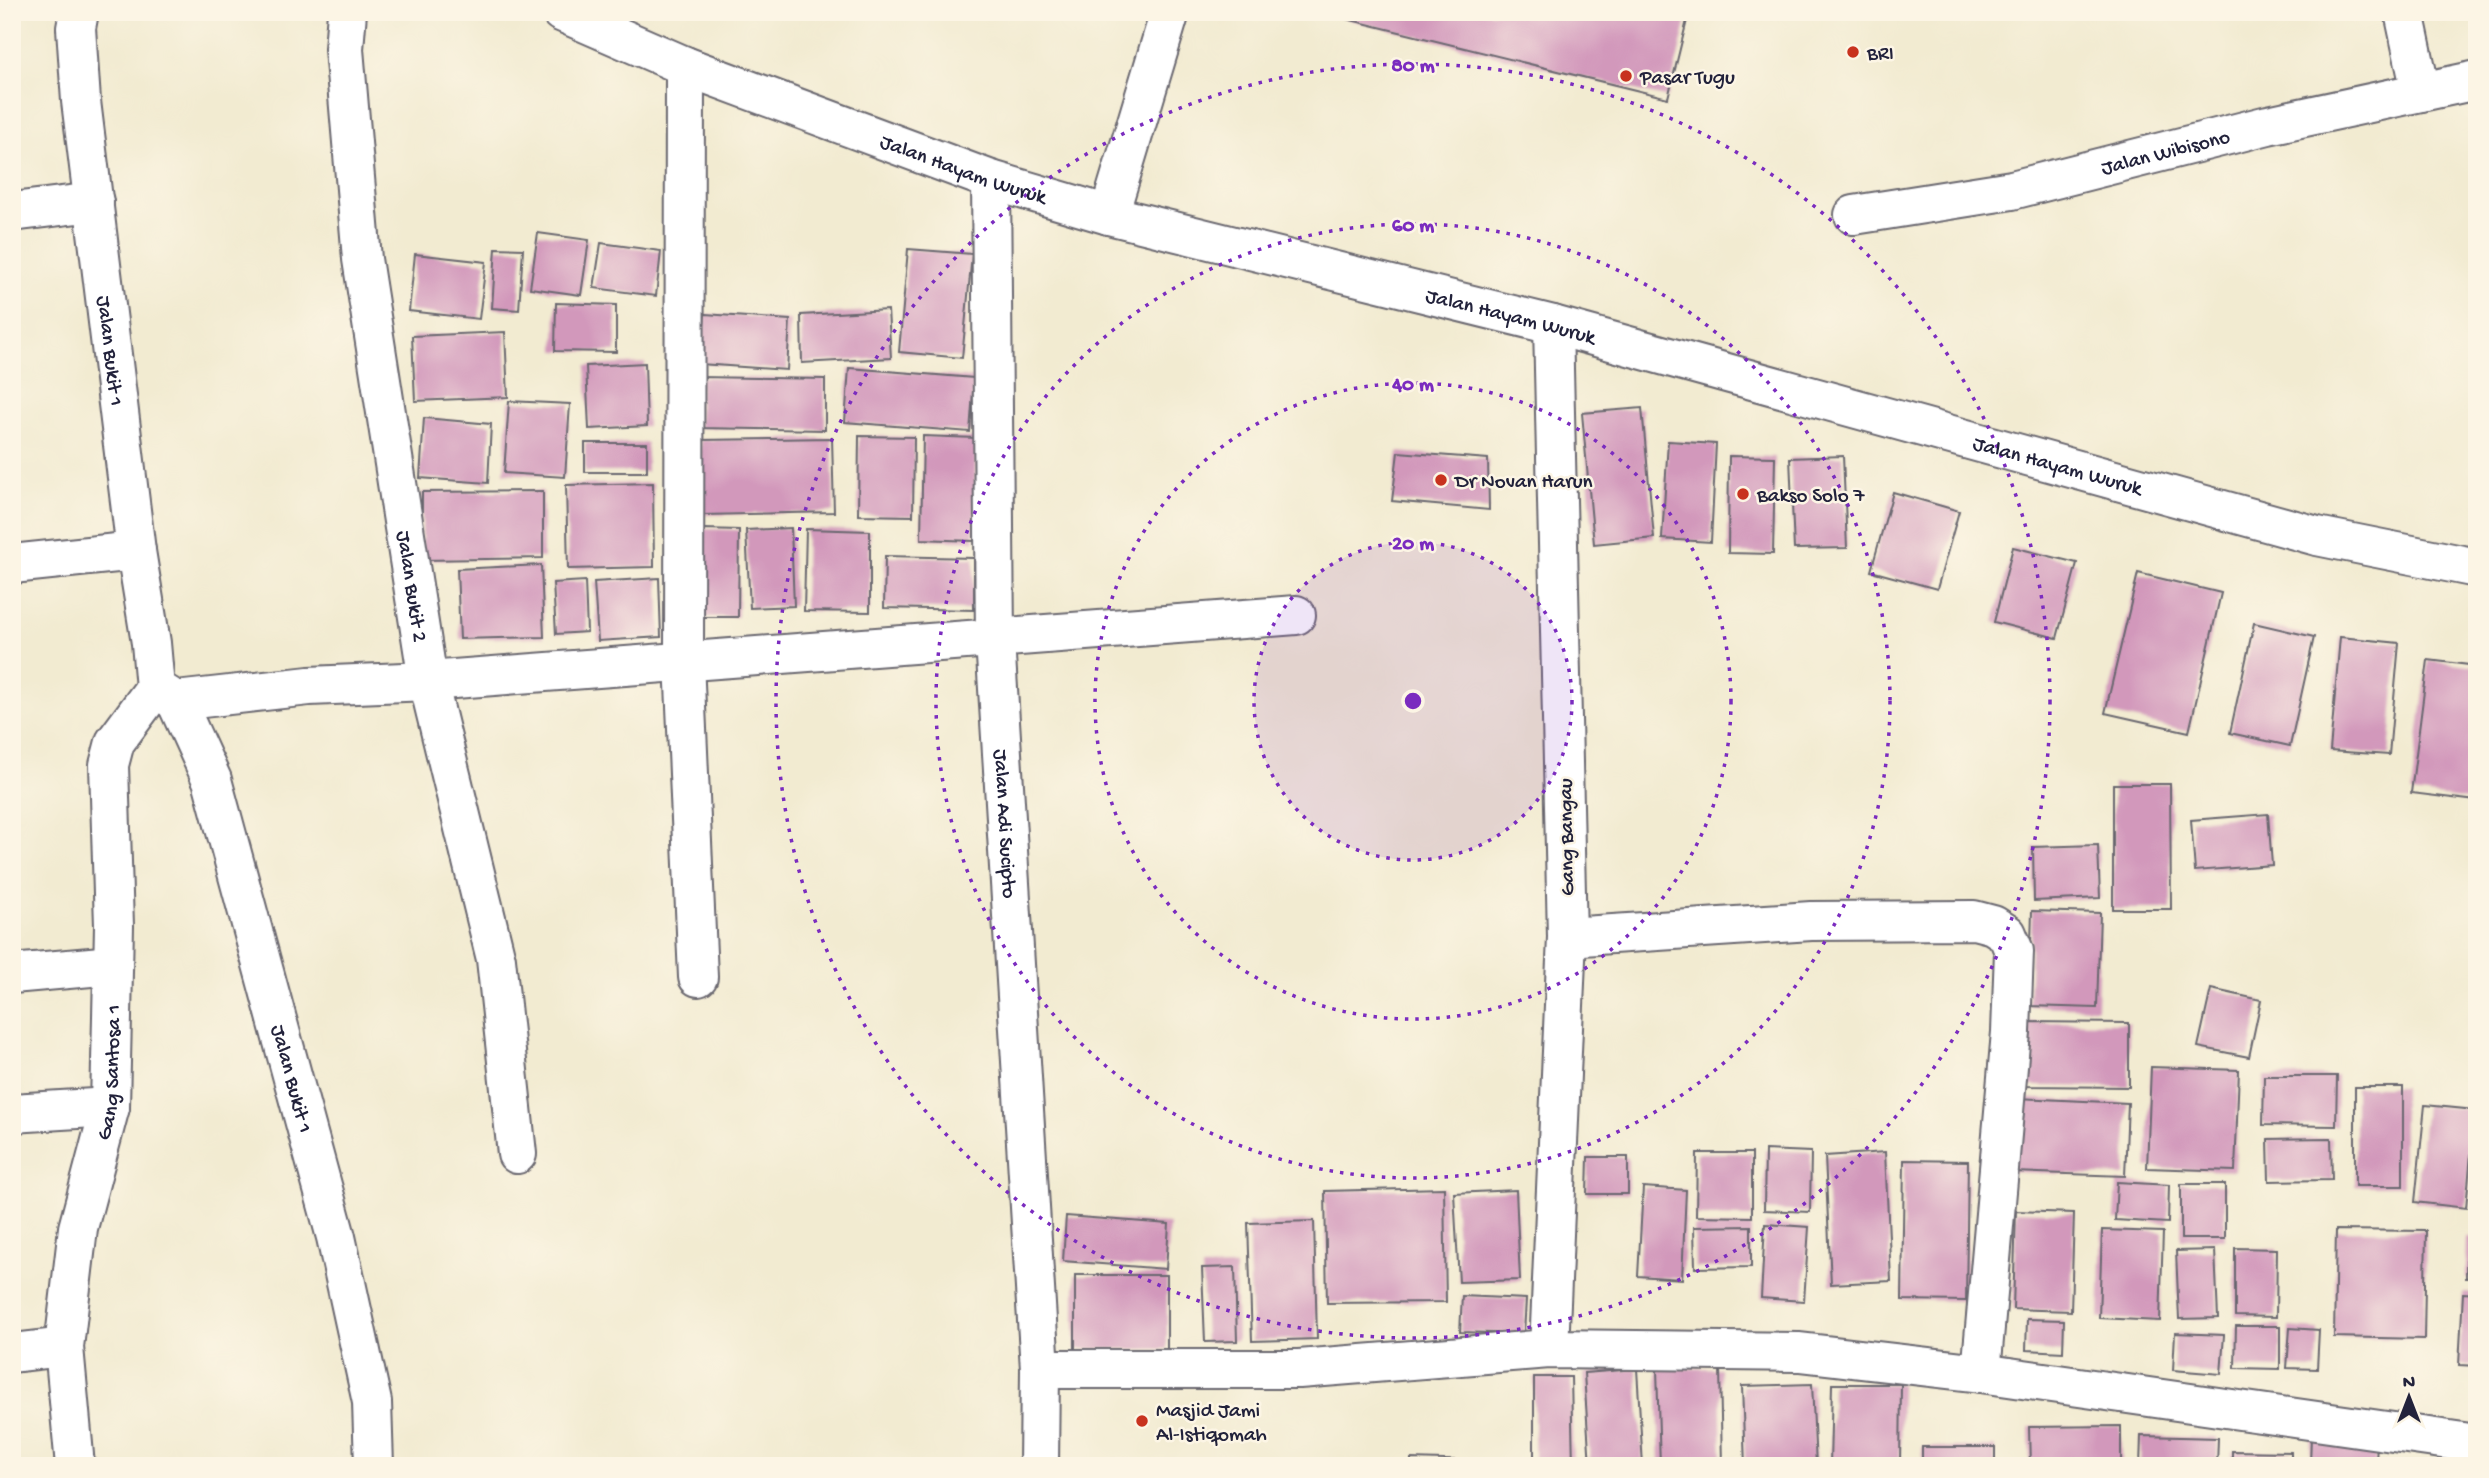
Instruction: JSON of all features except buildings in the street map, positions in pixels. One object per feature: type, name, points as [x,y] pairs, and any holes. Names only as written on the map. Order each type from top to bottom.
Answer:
[{"type":"street","name":"Jalan Bukit 1","points":[[79,12],[76,28],[81,101],[136,551],[151,643],[165,695],[212,780],[336,1237],[372,1402],[374,1466]]},
{"type":"street","name":"Jalan Bukit 2","points":[[346,12],[344,49],[362,259],[428,681],[496,960],[517,1154]]},
{"type":"street","name":"Jalan Hayam Wuruk","points":[[561,12],[685,66],[991,180],[1109,215],[1553,325],[2318,536],[2477,568]]},
{"type":"street","points":[[1109,215],[1170,12]]},
{"type":"street","points":[[2404,12],[2421,92]]},
{"type":"street","points":[[685,66],[684,661],[698,977]]},
{"type":"street","name":"Jalan Wibisono","points":[[1854,215],[2012,190],[2268,125],[2477,80]]},
{"type":"street","name":"Jalan Adi Sucipto","points":[[991,180],[995,640],[1040,1369],[1039,1466]]},
{"type":"street","points":[[12,212],[93,202]]},
{"type":"street","name":"Gang Bangau","points":[[1549,1349],[1567,937],[1553,325]]},
{"type":"street","points":[[12,564],[136,551]]},
{"type":"street","points":[[165,695],[428,681],[995,640],[1296,615]]},
{"type":"street","name":"Gang Santosa 1","points":[[75,1466],[64,1347],[78,1228],[110,1107],[113,965],[108,765],[115,742],[165,695]]},
{"type":"street","points":[[1567,937],[1811,921],[1973,920],[1993,925],[2007,934],[2014,951],[2011,1032],[1982,1373]]},
{"type":"street","points":[[12,974],[113,965]]},
{"type":"street","points":[[12,1113],[110,1107]]},
{"type":"street","points":[[12,1353],[64,1347]]},
{"type":"street","points":[[1040,1369],[1299,1369],[1549,1349],[1800,1352],[1982,1373],[2477,1444]]},
{"type":"place","name":"BRI","points":[[1853,52]]},
{"type":"place","name":"Pasar Tugu","points":[[1626,76]]},
{"type":"place","name":"Dr Novan Harun","points":[[1441,480]]},
{"type":"place","name":"Bakso Solo 7","points":[[1743,494]]},
{"type":"place","name":"Masjid Jami Al-Istiqomah","points":[[1142,1421]]}]
